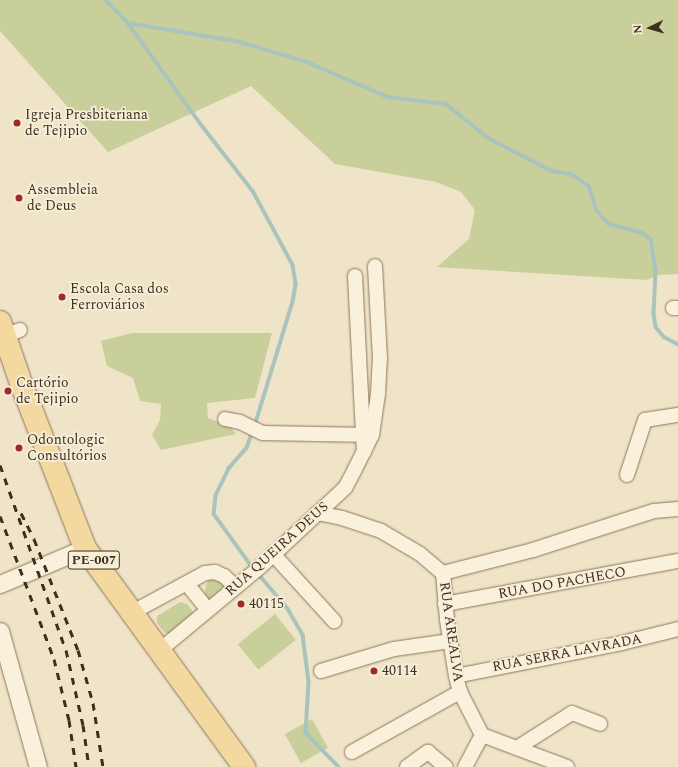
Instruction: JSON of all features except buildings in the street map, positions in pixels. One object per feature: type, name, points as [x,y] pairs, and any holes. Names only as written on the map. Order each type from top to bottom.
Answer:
[{"type":"main road","name":"PE-007","points":[[8,329],[85,548],[133,612],[244,767]]},
{"type":"street","name":"RUA QUEIRA DEUS","points":[[160,650],[207,610],[240,585],[345,488],[364,452],[366,435],[378,394],[380,359],[375,266]]},
{"type":"street","name":"RUA QUEIRA DEUS","points":[[355,276],[366,435]]},
{"type":"street","points":[[627,475],[639,432],[645,420],[678,415]]},
{"type":"street","points":[[225,419],[244,424],[257,432],[366,435]]},
{"type":"street","points":[[443,573],[533,550],[654,511],[678,509]]},
{"type":"street","name":"RUA AREALVA","points":[[318,513],[342,518],[380,531],[420,554],[443,573],[445,604],[456,676],[460,692],[482,735]]},
{"type":"street","points":[[0,584],[85,548]]},
{"type":"street","points":[[273,554],[334,620]]},
{"type":"street","name":"RUA DO PACHECO","points":[[445,604],[678,561]]},
{"type":"street","points":[[133,612],[205,574],[215,572],[240,585]]},
{"type":"street","points":[[187,584],[207,610]]},
{"type":"street","name":"RUA SERRA LAVRADA","points":[[456,676],[622,643],[678,629]]},
{"type":"street","points":[[2,641],[38,767]]},
{"type":"street","points":[[321,671],[394,649],[450,641]]},
{"type":"street","points":[[352,752],[460,692]]},
{"type":"street","points":[[517,748],[572,713],[600,724]]},
{"type":"street","points":[[465,767],[482,735],[567,767]]},
{"type":"street","points":[[407,767],[428,752],[446,767]]},
{"type":"green space","points":[[0,0],[678,0],[678,274],[657,275],[647,280],[437,267],[469,239],[475,210],[461,192],[436,182],[335,164],[251,86],[108,152],[0,31]]},
{"type":"green space","points":[[132,333],[272,333],[255,398],[207,403],[208,418],[231,427],[236,434],[161,450],[152,435],[160,420],[161,404],[140,401],[133,378],[107,366],[101,341]]},
{"type":"green space","points":[[218,579],[229,585],[210,604],[204,598],[206,585],[209,580]]},
{"type":"green space","points":[[180,602],[187,604],[194,613],[170,633],[165,633],[157,623],[157,616]]},
{"type":"green space","points":[[275,614],[296,640],[258,670],[238,644]]},
{"type":"green space","points":[[312,719],[328,748],[301,763],[285,734]]},
{"type":"waterway","points":[[106,0],[128,23],[200,123],[253,191],[293,265],[296,285],[293,302],[255,426]]},
{"type":"waterway","points":[[128,23],[240,42],[307,62],[388,97],[446,104],[490,139],[552,171],[571,174],[589,186],[597,211],[609,224],[642,233],[651,239],[656,271],[654,314],[656,327],[664,337],[678,344]]},
{"type":"waterway","points":[[253,431],[247,448],[229,469],[216,496],[214,514],[253,568]]},
{"type":"waterway","points":[[257,572],[288,609],[303,635],[309,682],[306,733],[339,767]]},
{"type":"railway","points":[[0,465],[66,650],[83,725],[89,767]]},
{"type":"railway","points":[[21,513],[34,539],[78,650],[93,703],[103,767]]},
{"type":"railway","points":[[0,516],[54,659],[69,720],[76,767]]},
{"type":"place","name":"Igreja Presbiteriana de Tejipio","points":[[17,123]]},
{"type":"place","name":"Assembleia de Deus","points":[[19,198]]},
{"type":"place","name":"Escola Casa dos Ferroviários","points":[[62,297]]},
{"type":"place","name":"Cartório de Tejipio","points":[[8,391]]},
{"type":"place","name":"Odontologic Consultórios","points":[[19,448]]},
{"type":"place","name":"40115","points":[[241,604]]},
{"type":"place","name":"40114","points":[[374,671]]}]
